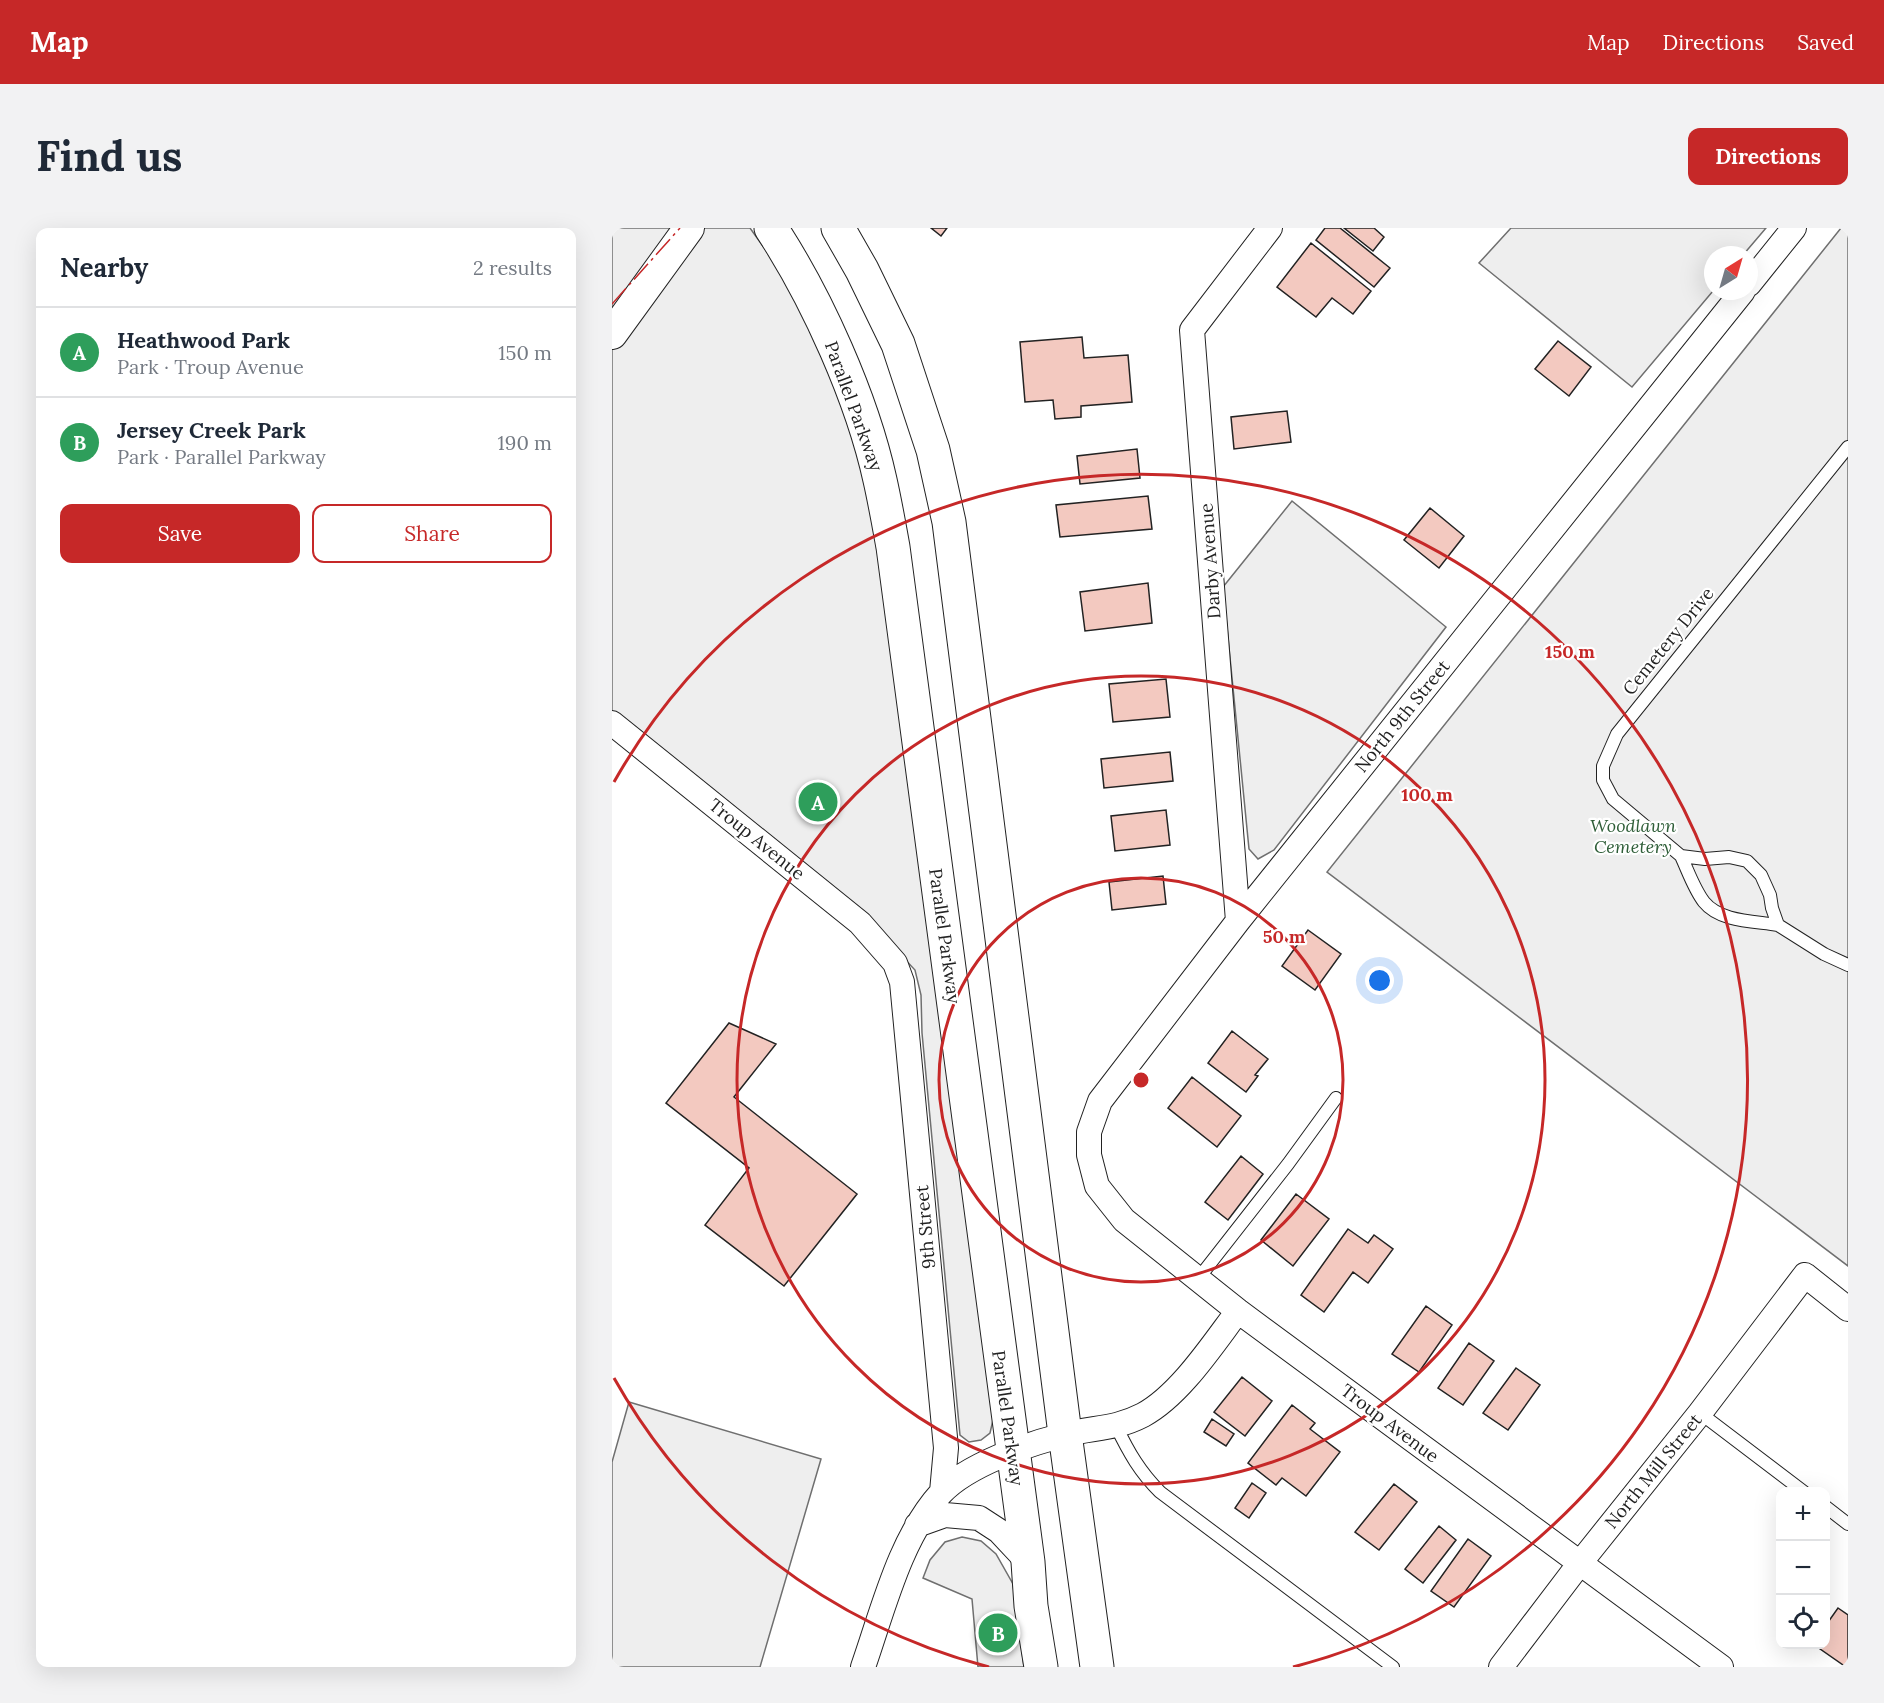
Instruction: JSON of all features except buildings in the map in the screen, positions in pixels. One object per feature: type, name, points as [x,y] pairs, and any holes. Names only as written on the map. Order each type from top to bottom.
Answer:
[{"type":"main road","name":"Parallel Parkway","points":[[771,228],[783,245],[816,308],[847,376],[880,478],[895,559],[1028,1562],[1031,1606],[1041,1667]]},
{"type":"main road","points":[[838,228],[862,270],[898,344],[933,450],[950,522],[1065,1434],[1098,1667]]},
{"type":"street","points":[[612,334],[689,228]]},
{"type":"street","name":"Darby Avenue","points":[[1238,921],[1192,330],[1270,228]]},
{"type":"street","points":[[1758,273],[1794,228]]},
{"type":"street","name":"North 9th Street","points":[[1089,1155],[1089,1132],[1100,1101],[1238,921],[1736,300]]},
{"type":"street","name":"Troup Avenue","points":[[612,723],[860,923],[895,963]]},
{"type":"street","name":"9th Street","points":[[895,963],[902,982],[946,1448],[942,1492]]},
{"type":"street","name":"Troup Avenue","points":[[1089,1155],[1096,1186],[1124,1220],[1238,1311],[1721,1667]]},
{"type":"street","name":"North Mill Street","points":[[1501,1667],[1805,1275],[1848,1309]]},
{"type":"street","points":[[863,1667],[895,1575],[917,1525],[942,1492],[970,1471],[1013,1451],[1065,1434],[1116,1426],[1145,1414],[1171,1393],[1197,1365],[1238,1311]]},
{"type":"street","points":[[917,1525],[945,1515],[979,1518],[999,1531],[1028,1562]]},
{"type":"lane","name":"Cemetery Drive","points":[[1848,447],[1617,734],[1603,766],[1603,780],[1613,800],[1681,856],[1704,902],[1715,912],[1731,918],[1778,925],[1824,954],[1848,965]]},
{"type":"lane","points":[[1681,856],[1729,857],[1747,861],[1761,875],[1778,925]]},
{"type":"lane","points":[[1198,1279],[1336,1098]]},
{"type":"lane","points":[[1700,1413],[1799,1487]]},
{"type":"lane","points":[[1116,1426],[1131,1456],[1145,1477],[1160,1492],[1393,1667]]},
{"type":"lane","points":[[1830,1510],[1848,1524]]},
{"type":"green space","points":[[612,228],[750,228],[785,277],[848,413],[874,517],[993,1420],[990,1433],[981,1440],[969,1442],[960,1435],[922,1033],[921,995],[915,970],[887,940],[612,713]]},
{"type":"green space","points":[[1511,228],[1766,228],[1751,246],[1704,246],[1705,300],[1632,387],[1479,263]]},
{"type":"green space","name":"Woodlawn Cemetery","points":[[1841,228],[1848,228],[1848,1266],[1327,872]]},
{"type":"green space","points":[[1292,501],[1446,627],[1274,850],[1258,859],[1249,849],[1223,587]]},
{"type":"green space","points":[[629,1402],[821,1459],[760,1667],[612,1667],[612,1462]]},
{"type":"green space","points":[[962,1537],[981,1541],[996,1554],[1013,1584],[1024,1667],[978,1667],[972,1599],[923,1578],[930,1560],[945,1542]]},
{"type":"power","points":[[612,304],[680,228]]},
{"type":"place","name":"Heathwood Park","points":[[818,802]]},
{"type":"place","name":"Jersey Creek Park","points":[[998,1633]]}]
